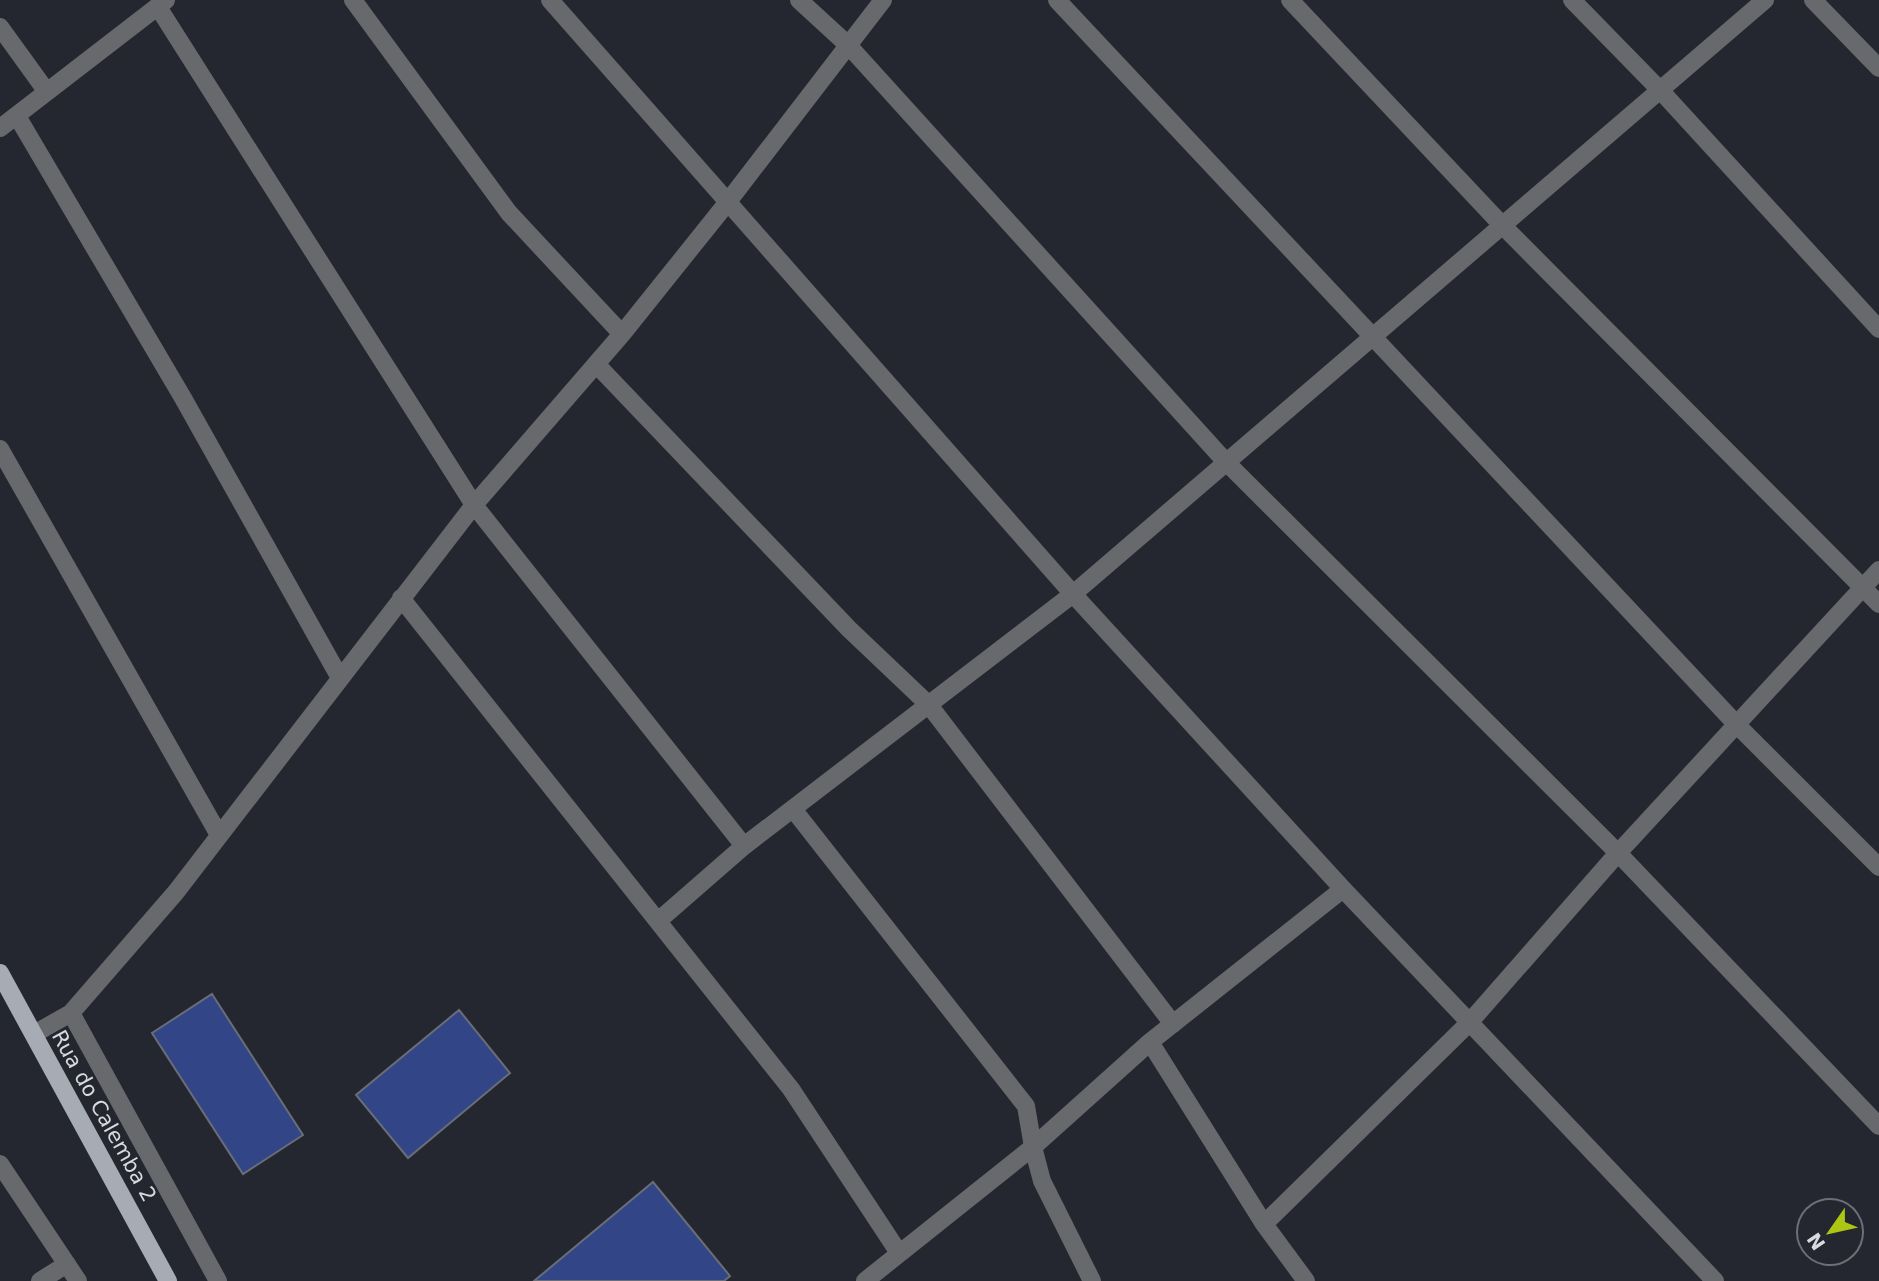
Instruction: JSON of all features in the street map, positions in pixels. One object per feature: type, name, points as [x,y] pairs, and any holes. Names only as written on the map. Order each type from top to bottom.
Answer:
[{"type":"main road","name":"Rua do Calemba 2","points":[[0,973],[169,1281]]},
{"type":"street","points":[[353,0],[509,213],[622,334]]},
{"type":"street","points":[[550,0],[1073,594],[1343,889],[1716,1281]]},
{"type":"street","points":[[799,0],[848,45],[1226,461],[1618,853],[1879,1126]]},
{"type":"street","points":[[34,1034],[71,1013],[176,892],[474,505],[622,334],[883,0]]},
{"type":"street","points":[[1057,0],[1737,725],[1879,867]]},
{"type":"street","points":[[1290,0],[1501,224],[1879,604]]},
{"type":"street","points":[[1572,0],[1660,90],[1879,329]]},
{"type":"street","points":[[658,921],[744,846],[1073,594],[1765,0]]},
{"type":"street","points":[[1813,0],[1879,68]]},
{"type":"street","points":[[0,128],[162,3],[474,505],[744,846]]},
{"type":"street","points":[[0,27],[47,92]]},
{"type":"street","points":[[17,116],[183,398],[340,678]]},
{"type":"street","points":[[596,364],[849,629],[929,705],[1173,1024]]},
{"type":"street","points":[[0,449],[219,835]]},
{"type":"street","points":[[1264,1224],[1469,1023],[1618,853],[1879,570]]},
{"type":"street","points":[[401,598],[791,1089],[899,1253]]},
{"type":"street","points":[[793,809],[1026,1106],[1042,1181],[1091,1281]]},
{"type":"street","points":[[865,1281],[885,1274],[899,1253],[1033,1147],[1150,1042],[1343,889]]},
{"type":"street","points":[[71,1013],[218,1281]]},
{"type":"street","points":[[1150,1042],[1264,1224],[1306,1281]]},
{"type":"street","points":[[0,1164],[78,1281]]},
{"type":"street","points":[[40,1281],[67,1264]]},
{"type":"building","points":[[212,994],[303,1135],[243,1174],[152,1033]]},
{"type":"building","points":[[459,1010],[510,1073],[408,1158],[356,1095]]},
{"type":"building","points":[[653,1182],[730,1276],[724,1281],[534,1281]]}]
